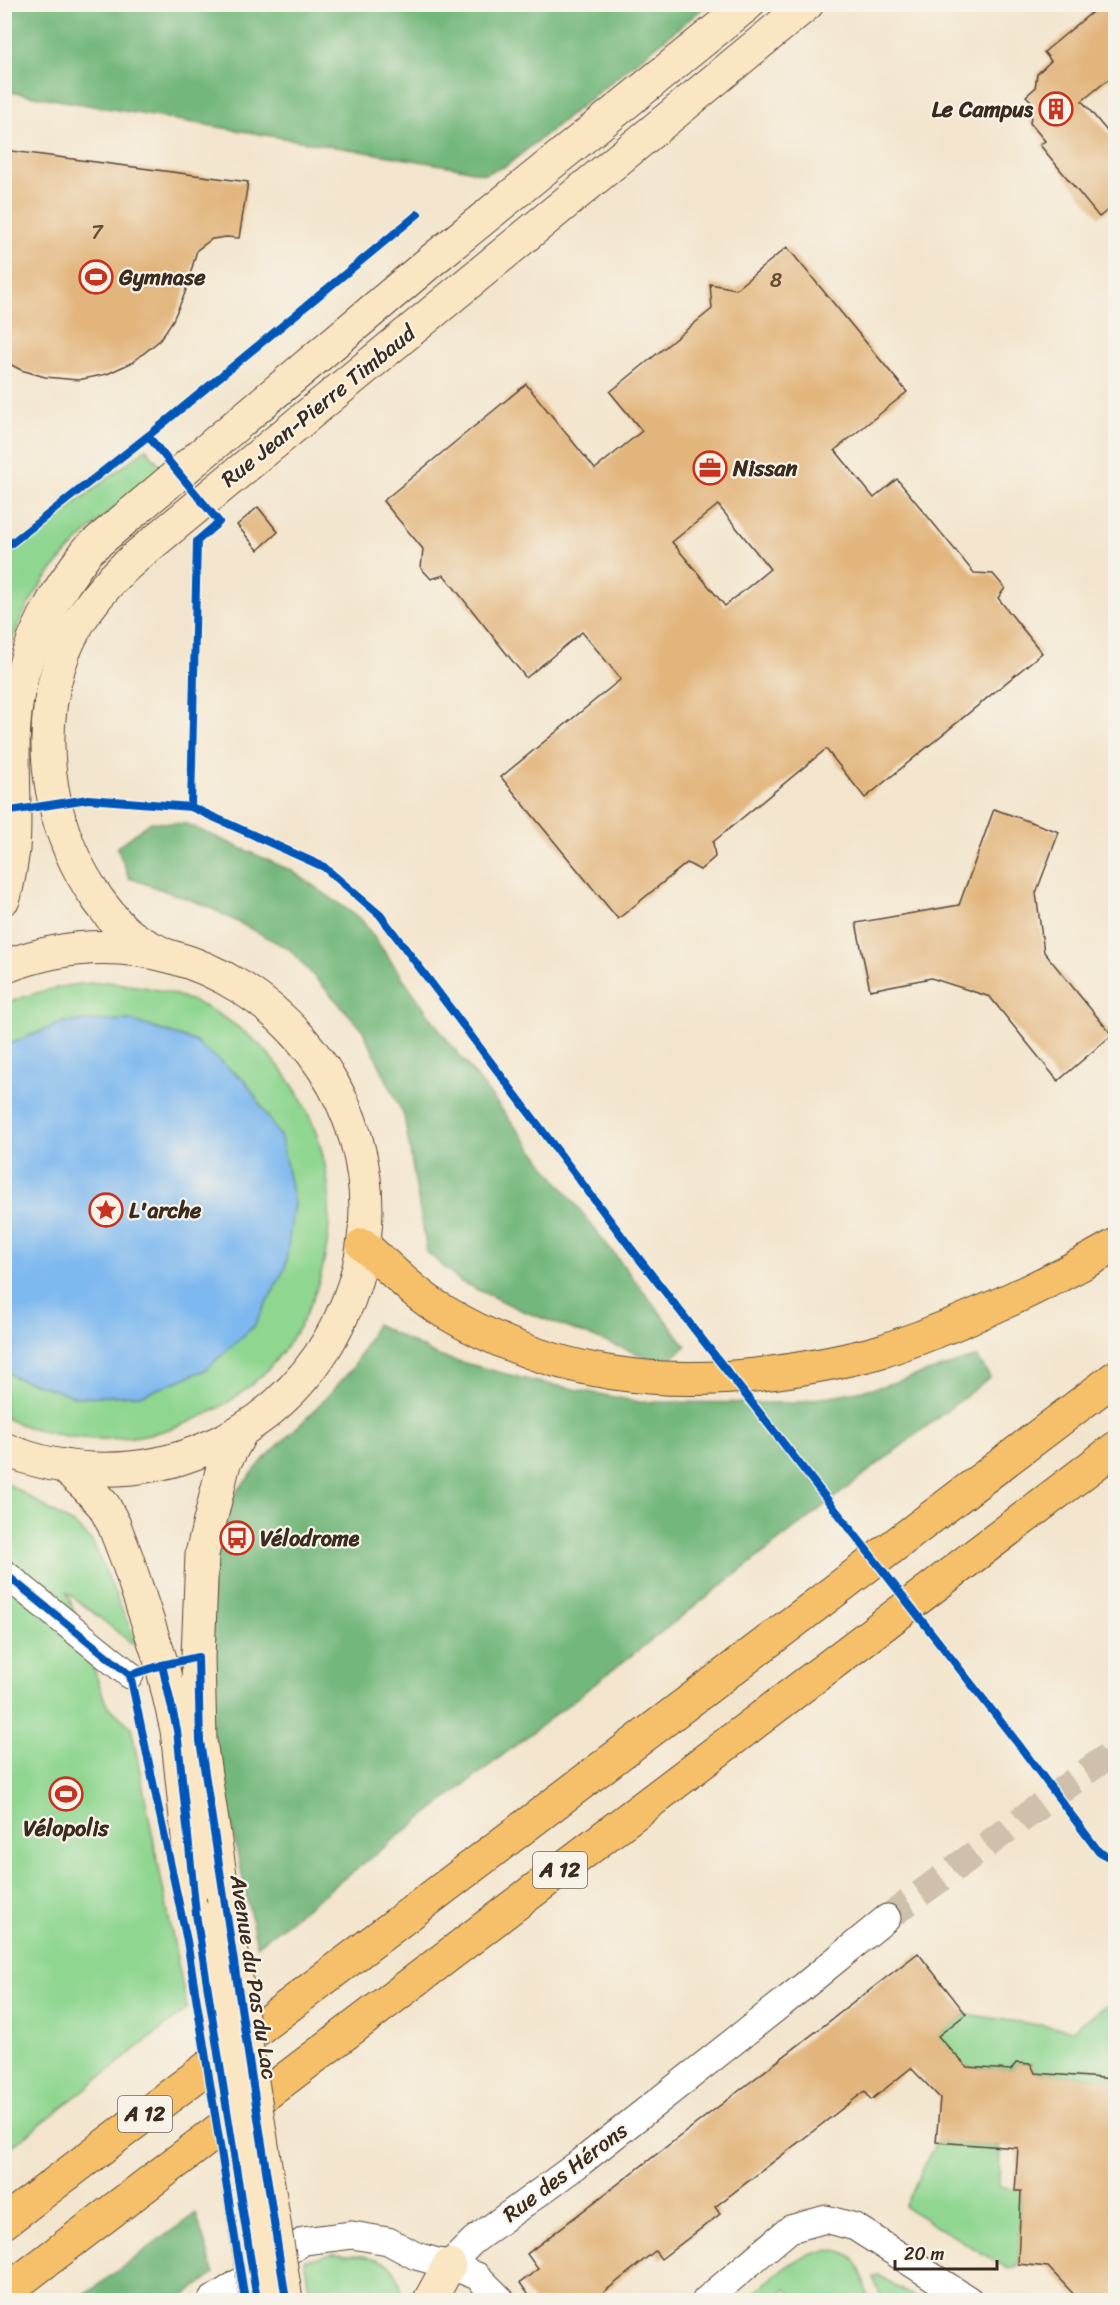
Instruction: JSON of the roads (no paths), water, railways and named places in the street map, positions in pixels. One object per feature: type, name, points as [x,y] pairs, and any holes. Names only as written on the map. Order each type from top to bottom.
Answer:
[{"type":"highway","points":[[363,1245],[420,1296],[443,1311],[518,1347],[561,1363],[613,1374],[652,1379],[699,1379],[754,1376],[820,1365],[883,1350],[959,1323],[1017,1297],[1116,1245]]},
{"type":"highway","name":"A 12","points":[[4,2222],[1116,1377]]},
{"type":"highway","name":"A 12","points":[[4,2293],[1116,1448]]},
{"type":"main road","name":"Rue Jean-Pierre Timbaud","points":[[4,898],[13,848],[14,732],[17,694],[36,632],[70,573],[87,550],[431,261],[748,4]]},
{"type":"main road","name":"Rue Jean-Pierre Timbaud","points":[[165,955],[126,932],[108,913],[90,888],[65,840],[52,792],[49,762],[52,700],[59,665],[88,609],[113,577],[137,556],[807,4]]},
{"type":"main road","points":[[4,967],[48,953],[77,948],[122,948],[165,955],[194,963],[221,975],[259,998],[292,1028],[320,1062],[342,1101],[357,1142],[363,1171],[365,1201],[363,1245],[357,1274],[348,1302],[321,1354],[288,1394],[242,1430],[202,1450],[160,1463],[108,1469],[64,1466],[21,1456],[4,1449]]},
{"type":"main road","name":"Avenue du Pas du Lac","points":[[242,1430],[224,1463],[202,1554],[199,1634],[200,1741],[209,1905],[258,2301]]},
{"type":"main road","name":"Avenue du Pas du Lac","points":[[64,1466],[104,1506],[114,1526],[162,1665],[177,1730],[286,2301]]},
{"type":"main road","points":[[430,2301],[449,2265]]},
{"type":"street","points":[[4,1573],[130,1675]]},
{"type":"street","name":"Rue des Hérons","points":[[449,2265],[473,2241],[581,2162],[887,1918]]},
{"type":"street","points":[[706,2301],[790,2229],[826,2219],[855,2227],[969,2301]]},
{"type":"street","points":[[212,2301],[304,2241],[352,2235],[388,2241],[416,2256],[477,2276],[501,2301]]},
{"type":"water","points":[[130,1020],[194,1041],[246,1082],[281,1138],[294,1203],[285,1268],[254,1326],[205,1370],[143,1395],[77,1397],[14,1377],[5,1369],[5,1046],[64,1022]]},
{"type":"tunnel","points":[[887,1918],[1116,1750]]},
{"type":"place","name":"Le Campus","points":[[1056,109]]},
{"type":"place","name":"Gymnase","points":[[96,277]]},
{"type":"place","name":"Nissan","points":[[710,468]]},
{"type":"place","name":"L'arche","points":[[106,1210]]},
{"type":"place","name":"Vélodrome","points":[[237,1538]]},
{"type":"place","name":"Vélopolis","points":[[66,1794]]}]
